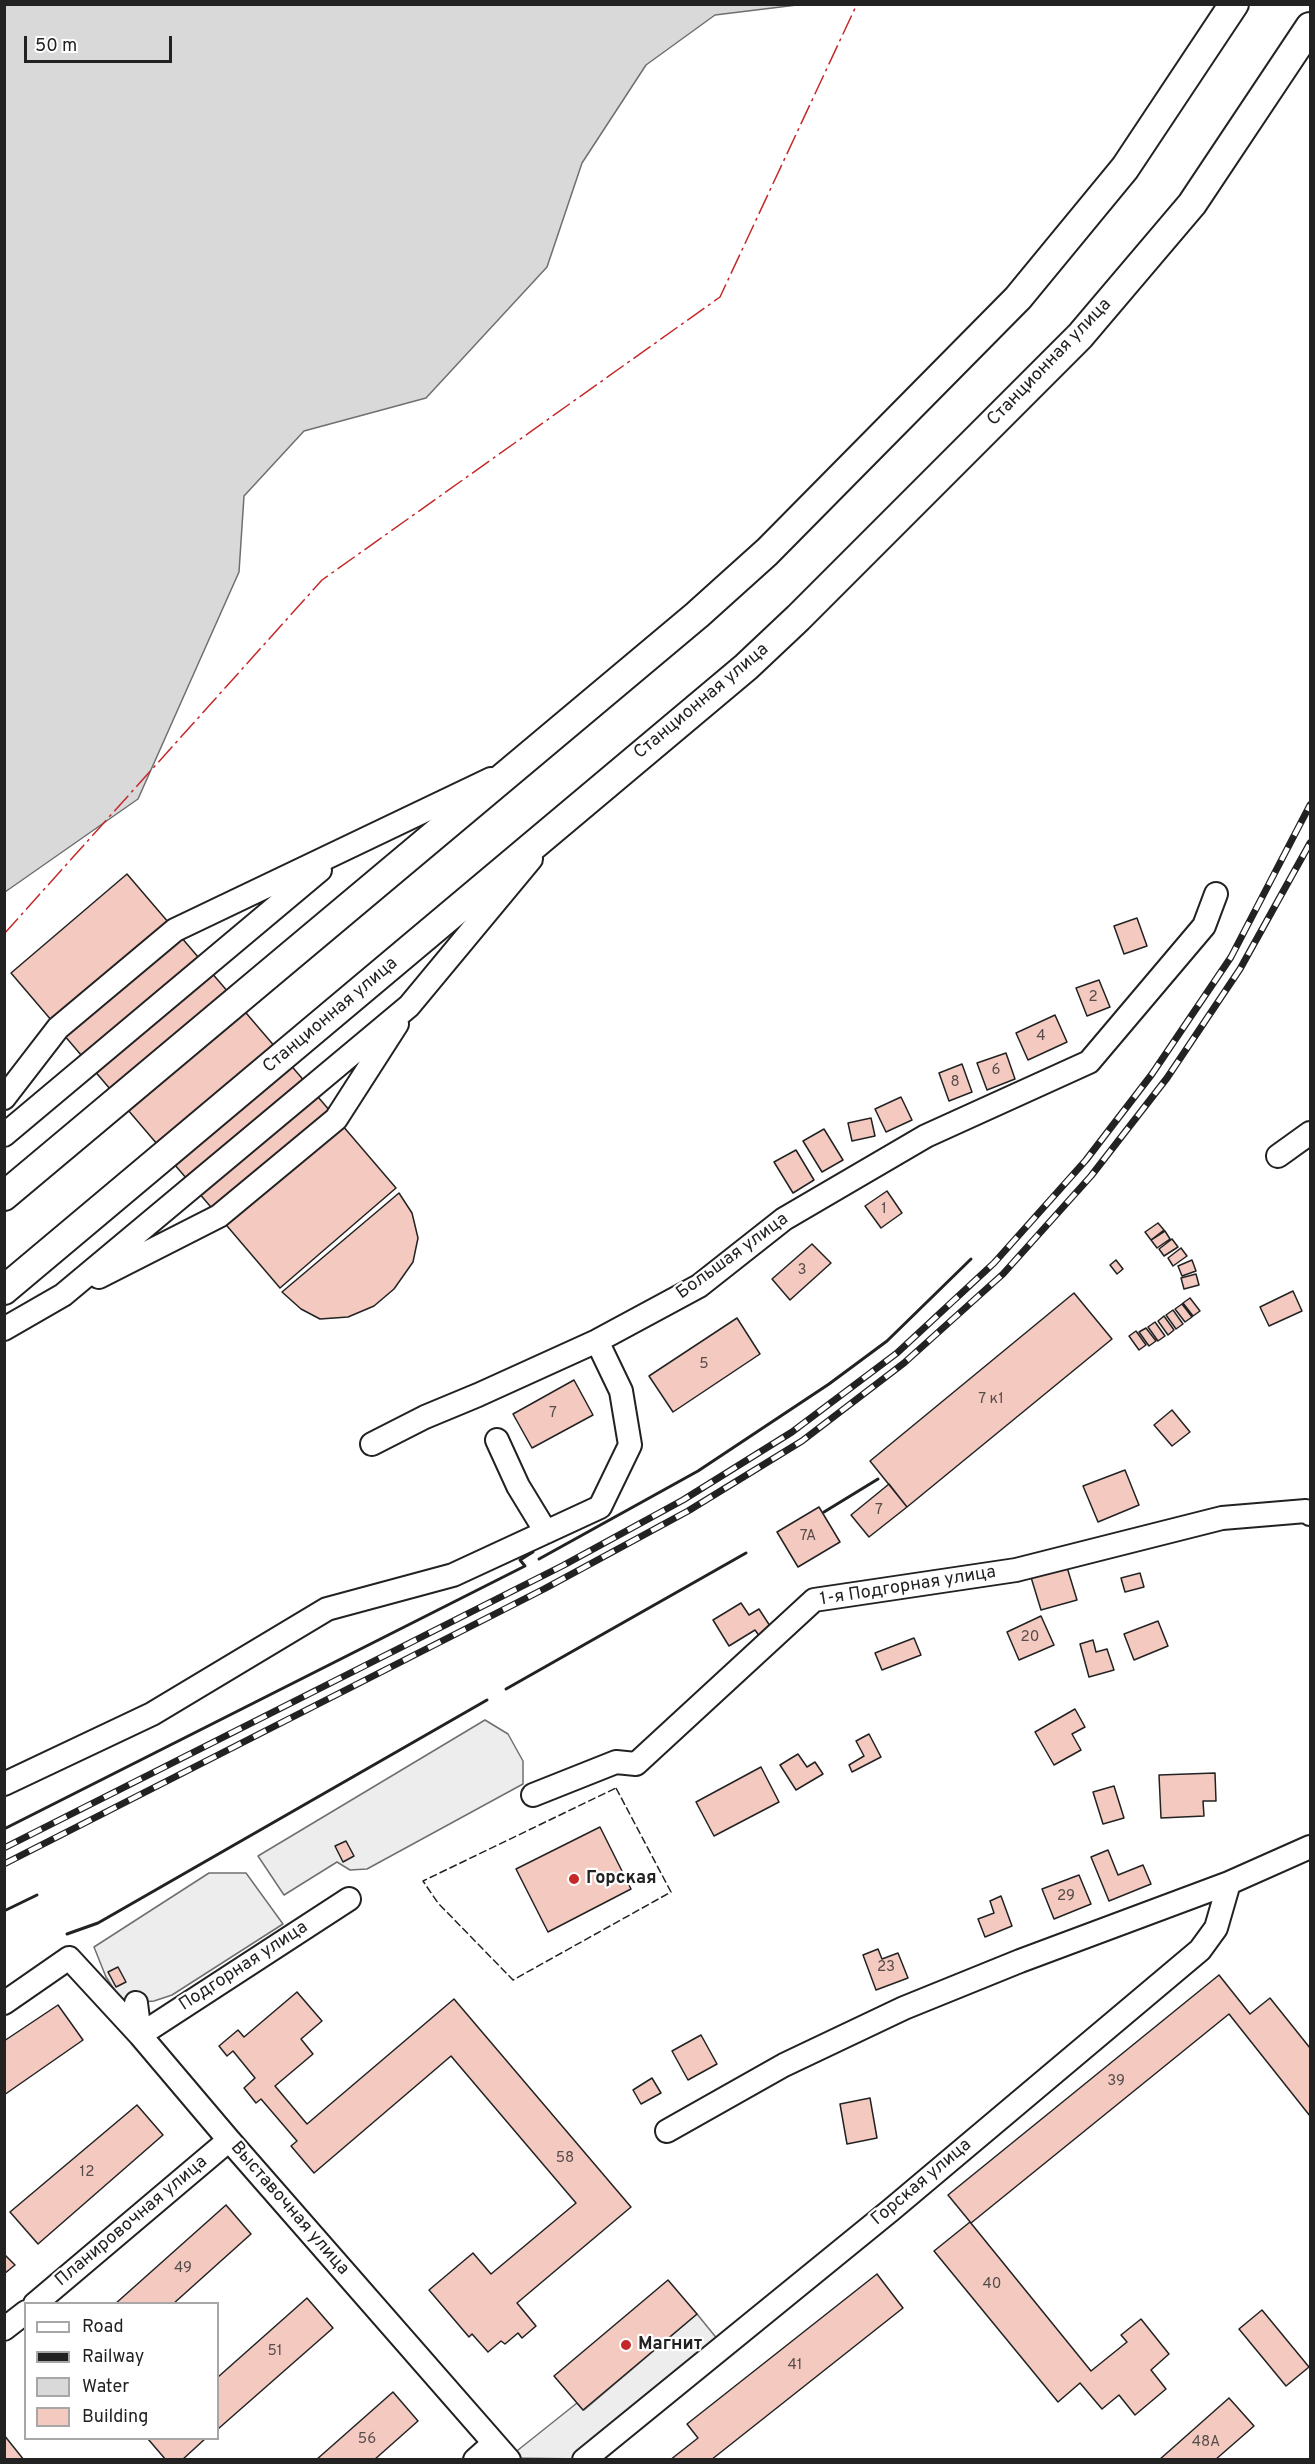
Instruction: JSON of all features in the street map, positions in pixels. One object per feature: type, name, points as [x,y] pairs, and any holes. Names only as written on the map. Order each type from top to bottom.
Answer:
[{"type":"main road","points":[[4,1196],[697,615],[767,552],[1018,298],[1125,168],[1234,4]]},
{"type":"main road","name":"Станционная улица","points":[[4,1290],[755,658],[1080,336],[1192,204],[1311,27]]},
{"type":"street","points":[[4,1098],[58,1028],[175,930],[517,766]]},
{"type":"street","points":[[4,1329],[63,1295],[219,1216],[336,1119],[409,1006],[565,818]]},
{"type":"street","points":[[4,1135],[346,848]]},
{"type":"street","name":"Большая улица","points":[[372,1444],[425,1417],[597,1341],[699,1286],[784,1219],[926,1136],[1089,1062],[1204,926],[1216,894]]},
{"type":"street","points":[[63,1295],[409,1006]]},
{"type":"street","points":[[1278,1156],[1311,1132]]},
{"type":"street","points":[[4,1784],[152,1714],[327,1609],[453,1575],[600,1508],[630,1445],[621,1390],[597,1341]]},
{"type":"street","points":[[497,1440],[518,1486],[546,1532]]},
{"type":"street","name":"1-я Подгорная улица","points":[[533,1795],[616,1762],[636,1764],[814,1600],[1016,1570],[1222,1518],[1306,1511],[1311,1514]]},
{"type":"street","points":[[667,2131],[784,2065],[904,2008],[1020,1961],[1229,1883],[1311,1847]]},
{"type":"street","name":"Горская улица","points":[[584,2460],[891,2210],[1200,1950],[1216,1928],[1229,1883]]},
{"type":"street","name":"Подгорная улица","points":[[140,2035],[349,1899]]},
{"type":"street","name":"Выставочная улица","points":[[4,2003],[69,1958],[140,2035],[502,2451]]},
{"type":"street","points":[[136,2003],[140,2035]]},
{"type":"street","name":"Планировочная улица","points":[[37,2302],[229,2140]]},
{"type":"street","points":[[4,2329],[24,2314]]},
{"type":"street","points":[[475,2460],[502,2451]]},
{"type":"shaded area","points":[[485,1720],[508,1734],[523,1761],[523,1784],[367,1869],[350,1870],[337,1862],[284,1895],[258,1856]]},
{"type":"shaded area","points":[[209,1873],[246,1873],[283,1924],[172,1995],[154,2001],[131,2003],[119,1997],[106,1977],[94,1947]]},
{"type":"shaded area","points":[[697,2314],[723,2346],[584,2459],[508,2458],[577,2403],[584,2410]]},
{"type":"water","points":[[5,4],[797,5],[715,15],[646,65],[582,163],[547,267],[426,398],[304,431],[244,496],[239,572],[138,799],[5,892]]},
{"type":"building","points":[[127,874],[396,1188],[280,1288],[11,973]]},
{"type":"building","points":[[1137,918],[1147,946],[1124,954],[1114,926]]},
{"type":"building","points":[[1099,980],[1110,1007],[1087,1016],[1076,988]]},
{"type":"building","points":[[1055,1015],[1067,1042],[1028,1060],[1016,1033]]},
{"type":"building","points":[[1006,1053],[1015,1079],[987,1090],[977,1063]]},
{"type":"building","points":[[962,1064],[972,1092],[949,1101],[939,1073]]},
{"type":"building","points":[[901,1097],[912,1120],[886,1132],[875,1109]]},
{"type":"building","points":[[871,1118],[875,1136],[852,1141],[848,1123]]},
{"type":"building","points":[[824,1129],[843,1160],[822,1172],[803,1141]]},
{"type":"building","points":[[796,1150],[814,1180],[793,1193],[774,1162]]},
{"type":"building","points":[[887,1191],[902,1213],[881,1228],[865,1206]]},
{"type":"building","points":[[399,1193],[412,1213],[418,1238],[413,1262],[394,1289],[374,1306],[348,1317],[320,1319],[301,1309],[282,1292]]},
{"type":"building","points":[[1158,1223],[1164,1230],[1151,1240],[1145,1232]]},
{"type":"building","points":[[1165,1231],[1170,1239],[1157,1248],[1151,1240]]},
{"type":"building","points":[[1172,1239],[1178,1247],[1164,1256],[1159,1249]]},
{"type":"building","points":[[812,1244],[831,1263],[790,1300],[772,1279]]},
{"type":"building","points":[[1181,1248],[1187,1256],[1173,1266],[1168,1258]]},
{"type":"building","points":[[1116,1260],[1123,1269],[1117,1274],[1110,1265]]},
{"type":"building","points":[[1192,1260],[1196,1271],[1182,1276],[1178,1266]]},
{"type":"building","points":[[1196,1274],[1199,1285],[1184,1289],[1181,1278]]},
{"type":"building","points":[[1293,1291],[1302,1311],[1269,1326],[1260,1307]]},
{"type":"building","points":[[1074,1293],[1112,1339],[907,1507],[870,1461]]},
{"type":"building","points":[[1190,1298],[1200,1311],[1193,1316],[1183,1303]]},
{"type":"building","points":[[1182,1304],[1192,1317],[1185,1322],[1175,1309]]},
{"type":"building","points":[[1173,1310],[1183,1324],[1176,1329],[1166,1315]]},
{"type":"building","points":[[1164,1316],[1174,1330],[1168,1335],[1158,1321]]},
{"type":"building","points":[[737,1318],[760,1354],[673,1412],[649,1376]]},
{"type":"building","points":[[1155,1322],[1165,1336],[1158,1341],[1148,1327]]},
{"type":"building","points":[[1146,1328],[1156,1341],[1149,1346],[1139,1332]]},
{"type":"building","points":[[1136,1331],[1146,1345],[1139,1350],[1129,1336]]},
{"type":"building","points":[[574,1380],[593,1415],[532,1448],[513,1414]]},
{"type":"building","points":[[1172,1410],[1190,1432],[1172,1446],[1154,1425]]},
{"type":"building","points":[[1125,1470],[1139,1505],[1098,1522],[1083,1486]]},
{"type":"building","points":[[889,1484],[907,1507],[869,1537],[851,1515]]},
{"type":"building","points":[[819,1507],[840,1542],[798,1567],[777,1532]]},
{"type":"building","points":[[1066,1564],[1077,1600],[1041,1610],[1030,1574]]},
{"type":"building","points":[[1140,1573],[1144,1587],[1125,1592],[1121,1578]]},
{"type":"building","points":[[741,1603],[749,1615],[759,1609],[772,1629],[760,1637],[755,1630],[729,1646],[713,1620]]},
{"type":"building","points":[[1041,1616],[1054,1645],[1019,1660],[1007,1632]]},
{"type":"building","points":[[1158,1621],[1168,1646],[1134,1660],[1124,1634]]},
{"type":"building","points":[[914,1638],[921,1655],[882,1670],[875,1653]]},
{"type":"building","points":[[1093,1640],[1096,1652],[1107,1649],[1114,1670],[1089,1677],[1080,1644]]},
{"type":"building","points":[[1075,1709],[1085,1727],[1072,1734],[1081,1750],[1054,1765],[1035,1732]]},
{"type":"building","points":[[869,1734],[881,1757],[852,1772],[849,1765],[864,1756],[856,1741]]},
{"type":"building","points":[[798,1754],[807,1767],[815,1762],[823,1774],[796,1790],[780,1765]]},
{"type":"building","points":[[761,1767],[779,1802],[714,1836],[696,1802]]},
{"type":"building","points":[[1215,1773],[1216,1801],[1203,1801],[1204,1816],[1161,1818],[1159,1775]]},
{"type":"building","points":[[1114,1786],[1124,1818],[1103,1824],[1093,1792]]},
{"type":"building","name":"Горская","points":[[600,1827],[631,1889],[548,1932],[516,1869]]},
{"type":"building","points":[[346,1841],[354,1856],[343,1862],[335,1846]]},
{"type":"building","points":[[1108,1850],[1118,1875],[1143,1865],[1151,1884],[1109,1901],[1091,1857]]},
{"type":"building","points":[[1079,1875],[1091,1904],[1054,1919],[1042,1889]]},
{"type":"building","points":[[1001,1896],[1012,1926],[985,1937],[978,1919],[994,1913],[990,1901]]},
{"type":"building","points":[[878,1949],[882,1959],[898,1953],[908,1978],[876,1990],[863,1955]]},
{"type":"building","points":[[118,1967],[126,1982],[116,1987],[108,1972]]},
{"type":"building","points":[[1219,1975],[1250,2014],[1270,1998],[1310,2048],[1310,2116],[1229,2014],[971,2223],[948,2195]]},
{"type":"building","points":[[297,1992],[322,2021],[301,2039],[313,2054],[275,2086],[307,2124],[454,1999],[631,2207],[517,2303],[536,2326],[522,2338],[518,2333],[505,2344],[501,2341],[488,2352],[472,2334],[469,2337],[429,2290],[473,2253],[491,2274],[576,2203],[451,2056],[314,2173],[291,2146],[297,2141],[261,2099],[256,2103],[244,2088],[255,2078],[233,2051],[227,2056],[219,2046],[238,2030],[244,2037]]},
{"type":"building","points":[[58,2005],[83,2040],[4,2095],[4,2041]]},
{"type":"building","points":[[701,2035],[717,2064],[688,2080],[672,2051]]},
{"type":"building","points":[[652,2078],[661,2093],[641,2104],[633,2090]]},
{"type":"building","points":[[870,2098],[877,2138],[847,2144],[840,2104]]},
{"type":"building","points":[[137,2105],[163,2135],[38,2244],[10,2212]]},
{"type":"building","points":[[226,2205],[251,2234],[175,2302],[117,2302]]},
{"type":"building","points":[[970,2222],[1091,2371],[1127,2342],[1121,2335],[1141,2319],[1169,2354],[1151,2370],[1166,2389],[1135,2415],[1119,2395],[1102,2409],[1080,2383],[1058,2402],[934,2251]]},
{"type":"building","points":[[4,2254],[15,2265],[4,2274]]},
{"type":"building","points":[[877,2274],[903,2308],[711,2460],[670,2460],[698,2438],[687,2424]]},
{"type":"building","name":"Магнит","points":[[668,2280],[697,2314],[583,2410],[554,2376]]},
{"type":"building","points":[[307,2298],[333,2328],[219,2428],[219,2376]]},
{"type":"building","points":[[1262,2310],[1309,2367],[1286,2386],[1239,2329]]},
{"type":"building","points":[[393,2392],[418,2421],[374,2460],[316,2460]]},
{"type":"building","points":[[1229,2398],[1254,2426],[1215,2460],[1159,2460]]},
{"type":"building","points":[[4,2435],[24,2460],[4,2460]]},
{"type":"building","points":[[149,2440],[204,2440],[182,2460],[166,2460]]},
{"type":"railway","points":[[4,1848],[564,1565],[683,1500],[792,1432],[897,1353],[994,1263],[1086,1160],[1152,1074],[1231,957],[1310,805]]},
{"type":"railway","points":[[4,1864],[544,1589],[688,1511],[802,1441],[904,1363],[1003,1274],[1091,1176],[1167,1078],[1240,969],[1310,843]]},
{"type":"fence","points":[[616,1788],[671,1892],[513,1980],[438,1903],[423,1881],[616,1788]]},
{"type":"wall","points":[[539,1559],[698,1471],[829,1384],[887,1341],[971,1259]]},
{"type":"wall","points":[[824,1512],[878,1479]]},
{"type":"wall","points":[[4,1829],[525,1566],[520,1560],[533,1552]]},
{"type":"wall","points":[[506,1689],[746,1553]]},
{"type":"wall","points":[[67,1934],[98,1923],[487,1700]]},
{"type":"wall","points":[[4,1911],[37,1895]]},
{"type":"power","points":[[4,934],[322,580],[720,297],[857,4]]},
{"type":"place","name":"Горская","points":[[574,1879]]},
{"type":"place","name":"Магнит","points":[[626,2345]]}]
